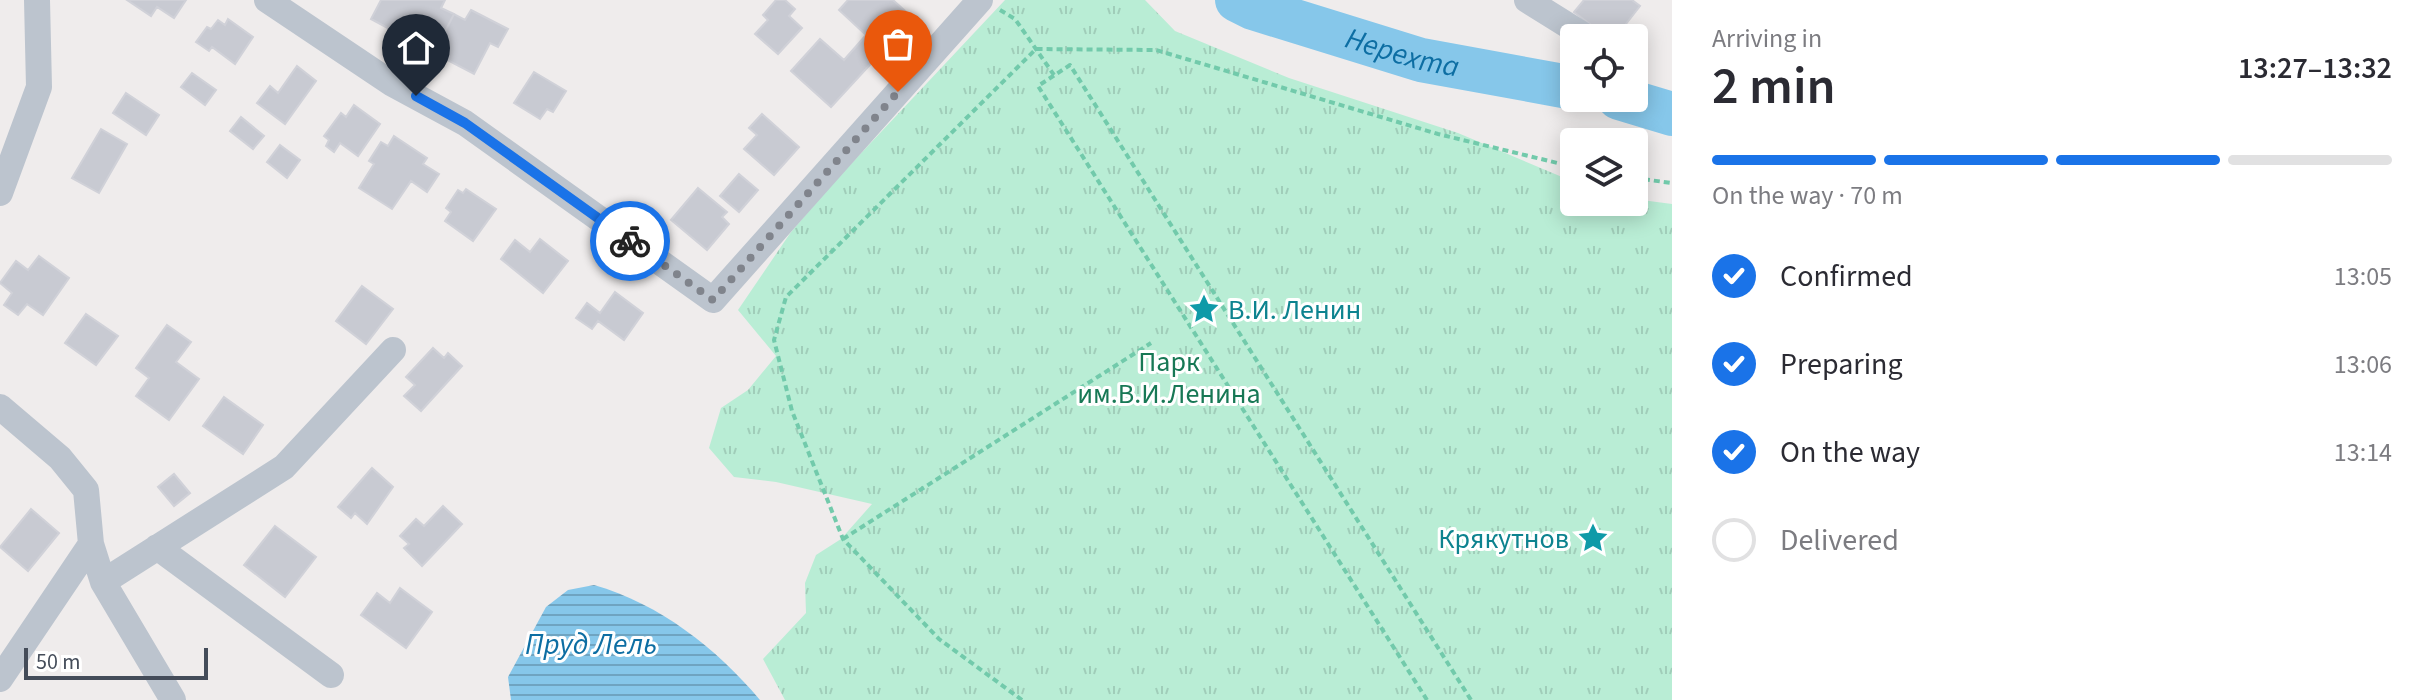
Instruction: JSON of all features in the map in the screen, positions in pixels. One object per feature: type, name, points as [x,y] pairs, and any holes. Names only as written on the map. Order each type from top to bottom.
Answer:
[{"type":"street","points":[[0,193],[39,87],[37,0]]},
{"type":"street","points":[[267,0],[391,83],[465,123],[713,300],[980,0]]},
{"type":"street","points":[[1527,0],[1566,24]]},
{"type":"street","points":[[103,582],[284,467],[393,350]]},
{"type":"street","points":[[0,407],[60,458],[86,490],[91,544],[103,582],[173,700]]},
{"type":"street","points":[[0,679],[91,544]]},
{"type":"street","points":[[157,547],[331,675]]},
{"type":"path","points":[[1015,19],[1054,75]]},
{"type":"path","points":[[1022,700],[939,639],[843,539],[792,411],[774,340],[786,297],[1036,49],[1156,50],[1438,134],[1560,164]]},
{"type":"path","points":[[1427,700],[1038,86],[1070,65],[1471,700]]},
{"type":"path","points":[[1648,180],[1672,183]]},
{"type":"path","points":[[843,539],[1151,343]]},
{"type":"green space","name":"Парк им.В.И.Ленина","points":[[1005,0],[1145,0],[1175,31],[1289,78],[1458,133],[1560,176],[1560,216],[1648,216],[1648,201],[1672,204],[1672,700],[785,700],[763,659],[806,613],[805,583],[816,555],[841,539],[872,504],[776,482],[734,477],[709,448],[721,408],[748,390],[776,356],[738,310],[791,232]]},
{"type":"water","name":"Пруд Лель","points":[[594,585],[642,604],[685,630],[725,663],[760,700],[511,700],[508,677],[546,607],[568,590]]},
{"type":"building","points":[[127,0],[186,0],[174,18],[157,7],[151,16]]},
{"type":"building","points":[[381,0],[445,0],[441,8],[454,14],[434,53],[371,19]]},
{"type":"building","points":[[776,0],[785,0],[795,9],[789,16],[802,28],[778,54],[755,34],[768,20],[763,15]]},
{"type":"building","points":[[848,0],[893,0],[913,18],[831,107],[791,71],[820,39],[844,60],[866,35],[839,10]]},
{"type":"building","points":[[1584,0],[1632,0],[1640,6],[1626,24],[1590,24],[1574,12]]},
{"type":"building","points":[[471,10],[508,29],[498,47],[490,43],[474,74],[434,53],[454,14],[465,20]]},
{"type":"building","points":[[228,19],[253,37],[235,64],[212,47],[209,51],[196,42],[207,27],[211,29],[218,20],[225,25]]},
{"type":"building","points":[[297,66],[316,81],[285,124],[257,103],[270,86],[278,93]]},
{"type":"building","points":[[534,72],[566,91],[553,112],[547,109],[540,119],[514,103]]},
{"type":"building","points":[[192,73],[216,90],[205,105],[181,87]]},
{"type":"building","points":[[126,93],[159,115],[146,135],[113,113]]},
{"type":"building","points":[[354,105],[380,124],[358,156],[340,143],[334,152],[326,146],[329,140],[324,136],[341,113],[346,117]]},
{"type":"building","points":[[762,114],[799,147],[774,175],[744,149],[757,135],[749,128]]},
{"type":"building","points":[[241,117],[264,136],[253,149],[230,131]]},
{"type":"building","points":[[101,129],[127,144],[99,193],[72,178]]},
{"type":"building","points":[[394,136],[427,158],[423,164],[439,174],[427,192],[411,181],[392,209],[359,188],[374,164],[369,161],[381,142],[388,146]]},
{"type":"building","points":[[280,145],[300,160],[287,178],[267,162]]},
{"type":"building","points":[[739,174],[758,190],[739,212],[720,196]]},
{"type":"building","points":[[698,188],[727,212],[722,217],[729,224],[707,250],[671,220]]},
{"type":"building","points":[[466,189],[496,209],[473,241],[445,221],[451,212],[446,208],[458,190],[463,193]]},
{"type":"building","points":[[540,239],[568,261],[543,293],[501,259],[515,240],[530,252]]},
{"type":"building","points":[[39,256],[69,278],[43,315],[27,304],[18,315],[4,305],[12,293],[0,283],[16,261],[28,270]]},
{"type":"building","points":[[362,286],[393,309],[366,344],[336,321]]},
{"type":"building","points":[[615,292],[643,313],[624,340],[598,321],[592,329],[576,318],[587,303],[600,313]]},
{"type":"building","points":[[86,314],[118,336],[96,365],[65,343]]},
{"type":"building","points":[[167,325],[191,342],[176,362],[199,379],[169,420],[136,396],[149,378],[136,368]]},
{"type":"building","points":[[433,348],[444,358],[448,353],[462,366],[421,411],[404,396],[415,385],[406,377]]},
{"type":"building","points":[[224,397],[263,425],[243,454],[203,426]]},
{"type":"building","points":[[372,468],[393,487],[367,524],[355,513],[351,518],[338,507]]},
{"type":"building","points":[[174,474],[190,493],[174,506],[158,487]]},
{"type":"building","points":[[443,506],[462,524],[422,566],[404,548],[409,544],[400,536],[416,519],[424,526]]},
{"type":"building","points":[[31,509],[59,533],[28,571],[0,547]]},
{"type":"building","points":[[275,526],[316,557],[285,597],[244,565]]},
{"type":"building","points":[[400,588],[432,612],[406,648],[361,615],[377,593],[390,603]]},
{"type":"waterway","name":"Нерехта","points":[[1237,0],[1253,8],[1421,60],[1560,85]]},
{"type":"waterway","name":"Нерехта","points":[[1648,107],[1672,114]]},
{"type":"way so far","points":[[630,241],[713,300],[898,92]]},
{"type":"place","name":"В.И. Ленин","points":[[1204,309]]},
{"type":"place","name":"Крякутнов","points":[[1593,538]]},
{"type":"route","points":[[416,96],[465,123],[630,241]]}]
